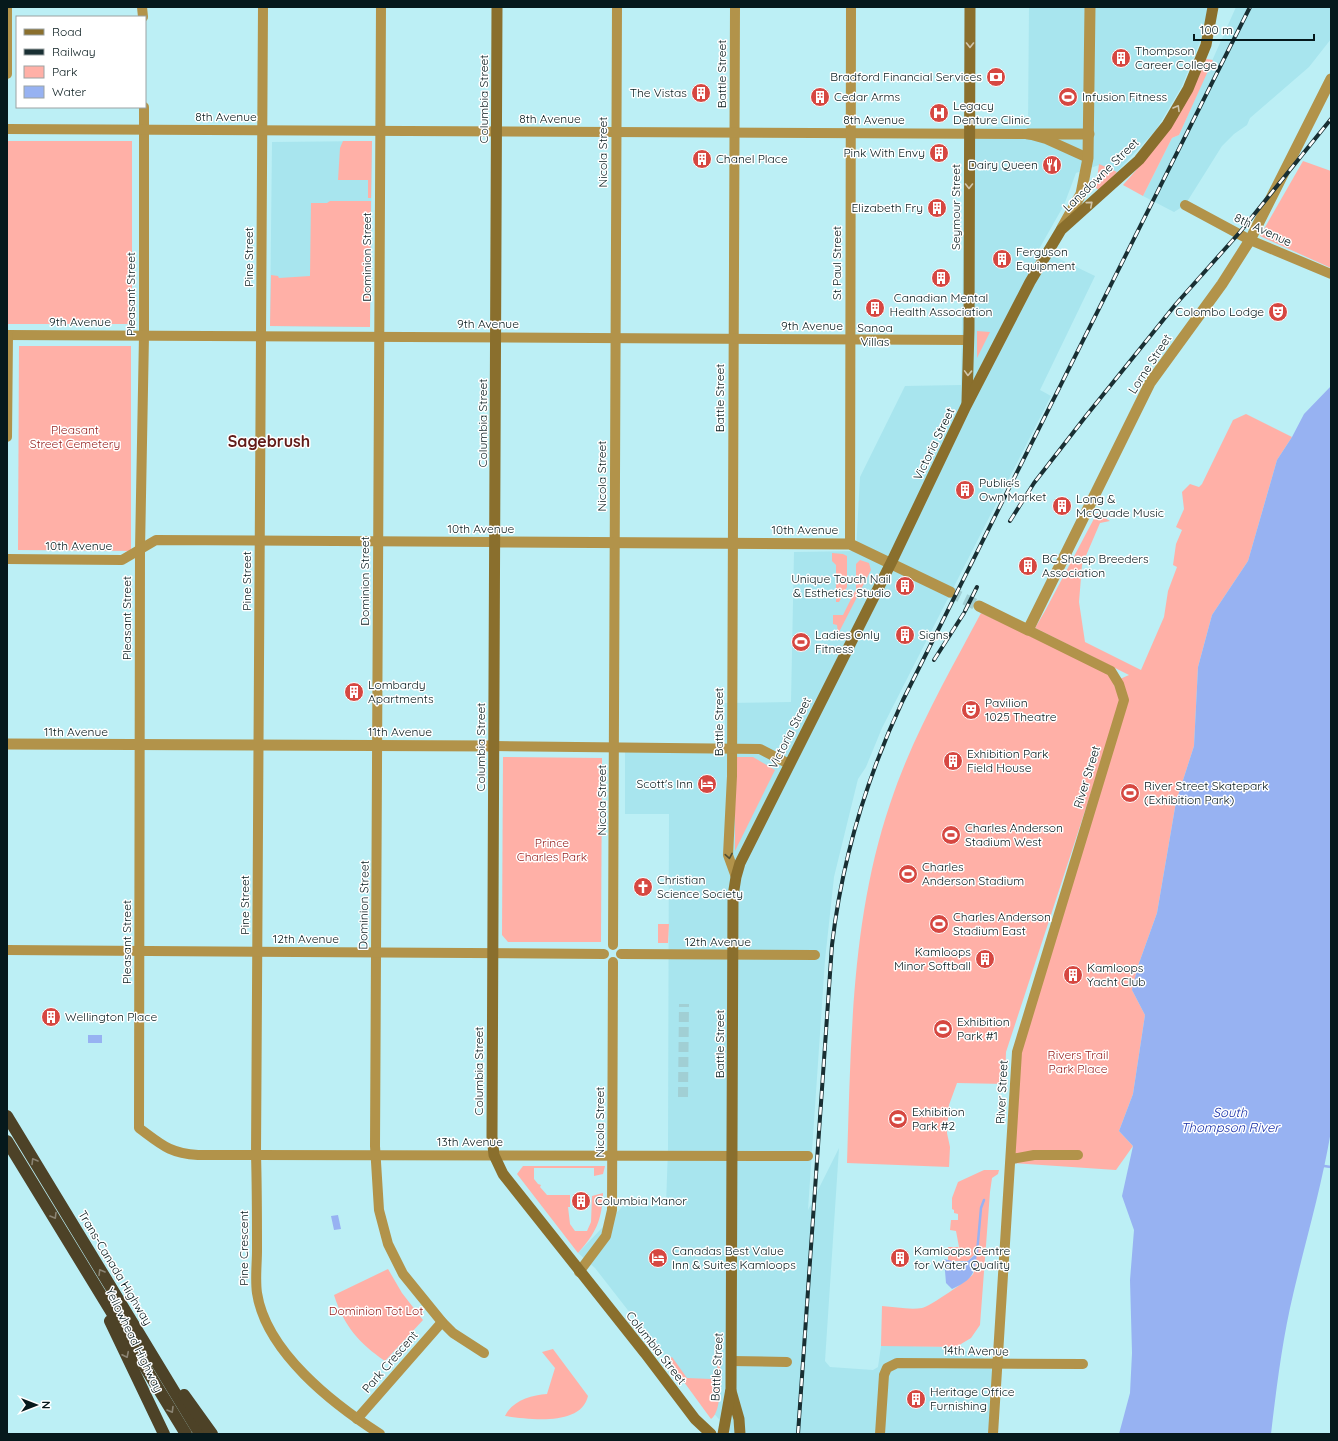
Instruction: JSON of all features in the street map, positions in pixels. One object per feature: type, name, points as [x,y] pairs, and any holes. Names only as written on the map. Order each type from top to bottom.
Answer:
[{"type":"highway","name":"Trans-Canada Highway","points":[[7,1116],[200,1434]]},
{"type":"highway","name":"Trans-Canada Highway","points":[[7,1141],[186,1434]]},
{"type":"highway","name":"Yellowhead Highway","points":[[79,1257],[164,1434]]},
{"type":"highway","name":"Yellowhead Highway","points":[[129,1317],[212,1434]]},
{"type":"main road","name":"Columbia Street","points":[[497,7],[492,1137],[494,1155],[503,1174],[579,1272],[645,1353],[695,1419],[711,1434]]},
{"type":"main road","name":"Seymour Street","points":[[966,406],[969,340],[970,7]]},
{"type":"main road","name":"Lansdowne Street","points":[[1061,230],[1139,160],[1167,125],[1188,89],[1206,45],[1213,7]]},
{"type":"main road","name":"Victoria Street","points":[[736,877],[746,849],[891,563],[966,406],[1030,282],[1061,230]]},
{"type":"main road","name":"Battle Street","points":[[723,1434],[731,1389],[733,896],[736,877]]},
{"type":"main road","points":[[731,1389],[739,1419],[740,1434]]},
{"type":"main road","name":"Columbia Street","points":[[695,1419],[700,1434]]},
{"type":"street","points":[[7,7],[7,74]]},
{"type":"street","name":"Pine Street","points":[[256,1155],[263,7]]},
{"type":"street","name":"Dominion Street","points":[[381,7],[375,1155],[379,1210],[388,1244],[403,1274],[442,1322],[453,1333],[484,1353]]},
{"type":"street","name":"Nicola Street","points":[[613,945],[617,7]]},
{"type":"street","name":"Battle Street","points":[[735,7],[731,749],[728,855],[736,877]]},
{"type":"street","name":"St Paul Street","points":[[850,544],[851,7]]},
{"type":"street","name":"Victoria Street","points":[[1061,230],[1081,194],[1088,158],[1090,7]]},
{"type":"street","name":"Lorne Street","points":[[1028,630],[1150,383],[1222,284],[1250,240],[1331,79]]},
{"type":"street","name":"Pleasant Street","points":[[139,1128],[140,550],[144,335],[144,108]]},
{"type":"street","name":"8th Avenue","points":[[7,129],[1028,134],[1046,139],[1088,158]]},
{"type":"street","points":[[1028,134],[1089,134]]},
{"type":"street","name":"8th Avenue","points":[[1185,205],[1250,240],[1331,274]]},
{"type":"street","points":[[7,437],[8,335]]},
{"type":"street","name":"9th Avenue","points":[[8,335],[969,340]]},
{"type":"street","name":"10th Avenue","points":[[7,559],[122,560],[156,540],[850,544],[950,592]]},
{"type":"street","points":[[979,606],[1028,630]]},
{"type":"street","name":"River Street","points":[[993,1434],[1012,1159],[1017,1052],[1124,700],[1120,684],[1111,671],[1028,630]]},
{"type":"street","name":"11th Avenue","points":[[7,744],[378,745],[760,749],[789,764]]},
{"type":"street","points":[[613,945],[619,948],[621,954],[618,960],[612,962],[607,960],[604,954],[606,947],[613,945]]},
{"type":"street","name":"12th Avenue","points":[[7,950],[604,954]]},
{"type":"street","name":"12th Avenue","points":[[621,954],[815,955]]},
{"type":"street","name":"Nicola Street","points":[[579,1272],[602,1242],[608,1228],[612,1210],[612,962]]},
{"type":"street","name":"13th Avenue","points":[[139,1128],[167,1149],[183,1154],[613,1155],[732,1157],[808,1156]]},
{"type":"street","name":"Pine Crescent","points":[[256,1155],[258,1293],[267,1321],[279,1344],[317,1387],[357,1419],[380,1434]]},
{"type":"street","points":[[1012,1159],[1034,1155],[1078,1155]]},
{"type":"street","name":"Park Crescent","points":[[357,1419],[442,1322]]},
{"type":"street","points":[[731,1361],[787,1362]]},
{"type":"street","name":"14th Avenue","points":[[880,1434],[882,1384],[887,1368],[897,1363],[1083,1364]]},
{"type":"shaded area","points":[[1029,7],[1208,7],[1201,39],[1182,86],[1156,130],[1117,172],[1099,165],[1076,173],[1064,205],[1039,249],[1095,276],[1040,390],[1051,396],[882,728],[866,767],[858,779],[834,877],[825,960],[808,1210],[839,1148],[825,1361],[830,1367],[873,1370],[878,1367],[881,1346],[907,1346],[956,1347],[997,1364],[993,1434],[732,1434],[666,1359],[595,1268],[578,1253],[623,1206],[666,1206],[668,1148],[669,814],[625,814],[625,751],[725,750],[725,703],[791,702],[794,552],[856,551],[860,477],[905,386],[961,385],[965,129],[1028,125]]},
{"type":"shaded area","points":[[1236,7],[1331,7],[1331,39],[1309,67],[1250,118],[1247,125],[1234,134],[1222,146],[1185,205],[1174,212],[1143,196],[1172,138],[1179,135]]},
{"type":"shaded area","points":[[372,141],[370,327],[270,326],[272,142]]},
{"type":"green space","points":[[1206,59],[1213,60],[1179,135],[1172,138],[1143,196],[1123,185],[1160,141],[1180,111],[1198,78]]},
{"type":"green space","points":[[7,141],[132,141],[132,324],[7,324]]},
{"type":"green space","points":[[343,141],[372,141],[371,198],[368,198],[368,180],[338,180],[340,148]]},
{"type":"green space","points":[[1303,161],[1331,171],[1331,268],[1260,236]]},
{"type":"green space","points":[[1099,164],[1117,172],[1100,191],[1096,188]]},
{"type":"green space","points":[[330,201],[371,201],[370,327],[270,326],[271,275],[278,276],[279,278],[310,276],[311,203],[327,203]]},
{"type":"green space","points":[[977,331],[990,332],[977,358]]},
{"type":"green space","name":"Pleasant Street Cemetery","points":[[19,346],[131,346],[131,551],[18,550]]},
{"type":"green space","name":"Rivers Trail Park Place","points":[[1246,414],[1292,437],[1277,460],[1248,561],[1212,615],[1198,667],[1194,746],[1176,802],[1157,913],[1138,966],[1132,990],[1145,1015],[1133,1094],[1119,1131],[1133,1146],[1116,1170],[1013,1163],[1019,1052],[1127,700],[1120,679],[1129,675],[1035,628],[1097,513],[1110,521],[1100,523],[1082,565],[1079,602],[1085,642],[1141,670],[1164,617],[1168,591],[1177,567],[1173,565],[1176,544],[1182,530],[1176,527],[1184,509],[1182,492],[1190,484],[1199,487],[1202,484],[1233,420]]},
{"type":"green space","points":[[832,553],[847,556],[847,587],[839,602],[836,602],[836,565],[832,561]]},
{"type":"green space","points":[[860,560],[869,563],[871,570],[838,634],[837,625],[833,624],[833,615],[843,615],[856,589],[856,564]]},
{"type":"green space","points":[[981,613],[1109,673],[1121,701],[1006,1052],[1005,1084],[957,1083],[949,1105],[947,1133],[950,1147],[949,1167],[847,1163],[855,982],[867,892],[877,848],[899,779],[920,730]]},
{"type":"green space","name":"Prince Charles Park","points":[[503,757],[602,758],[601,942],[508,942],[502,935]]},
{"type":"green space","points":[[735,757],[753,757],[775,770],[735,851]]},
{"type":"green space","points":[[658,924],[669,924],[668,943],[658,943]]},
{"type":"green space","points":[[523,1166],[605,1166],[603,1174],[594,1176],[594,1168],[534,1168],[534,1179],[541,1185],[540,1187],[547,1195],[570,1195],[570,1207],[568,1207],[570,1224],[575,1231],[587,1231],[591,1222],[592,1196],[603,1193],[601,1211],[597,1226],[578,1253],[517,1174]]},
{"type":"green space","points":[[984,1170],[999,1170],[998,1174],[992,1178],[990,1192],[980,1325],[971,1338],[956,1347],[881,1346],[882,1306],[907,1309],[922,1308],[949,1292],[973,1274],[976,1253],[968,1261],[948,1261],[948,1247],[959,1247],[956,1231],[950,1230],[951,1220],[958,1220],[958,1214],[954,1213],[954,1210],[952,1209],[952,1198],[958,1182]]},
{"type":"green space","name":"Dominion Tot Lot","points":[[388,1269],[402,1293],[423,1320],[385,1361],[367,1347],[354,1333],[343,1316],[334,1295]]},
{"type":"green space","points":[[553,1349],[588,1396],[583,1406],[575,1413],[565,1417],[552,1419],[505,1416],[512,1406],[517,1403],[529,1397],[547,1394],[555,1368],[542,1352]]},
{"type":"green space","points":[[718,1353],[720,1355],[719,1399],[715,1415],[711,1419],[668,1360],[672,1357],[687,1378],[711,1379],[717,1374]]},
{"type":"water","name":"South Thompson River","points":[[1331,386],[1331,1131],[1322,1176],[1287,1324],[1271,1434],[1119,1434],[1130,1393],[1132,1353],[1130,1280],[1134,1230],[1122,1196],[1133,1146],[1119,1131],[1133,1094],[1145,1015],[1132,990],[1138,966],[1157,913],[1176,802],[1194,746],[1198,667],[1212,615],[1248,561],[1277,460],[1292,437],[1304,414]]},
{"type":"water","points":[[88,1035],[102,1035],[102,1043],[88,1043]]},
{"type":"water","points":[[338,1215],[341,1229],[334,1230],[331,1216]]},
{"type":"water","points":[[977,1253],[975,1266],[971,1276],[964,1283],[952,1289],[946,1283],[944,1259],[956,1262],[968,1261]]},
{"type":"waterway","points":[[1324,1166],[1331,1167]]},
{"type":"waterway","points":[[977,1253],[981,1208],[984,1200]]},
{"type":"tunnel","points":[[950,592],[979,606]]},
{"type":"tunnel","points":[[683,1097],[684,1004]]},
{"type":"railway","points":[[798,1434],[832,945],[842,882],[857,820],[878,760],[903,700],[1250,7]]},
{"type":"railway","points":[[1010,521],[1034,483],[1086,416],[1176,304],[1240,232],[1331,119]]},
{"type":"railway","points":[[965,611],[977,587]]},
{"type":"railway","points":[[934,660],[964,613]]},
{"type":"place","name":"Thompson Career College","points":[[1121,58]]},
{"type":"place","name":"Bradford Financial Services","points":[[996,77]]},
{"type":"place","name":"The Vistas","points":[[701,93]]},
{"type":"place","name":"Cedar Arms","points":[[820,97]]},
{"type":"place","name":"Infusion Fitness","points":[[1068,97]]},
{"type":"place","name":"Legacy Denture Clinic","points":[[939,113]]},
{"type":"place","name":"Pink With Envy","points":[[939,153]]},
{"type":"place","name":"Chanel Place","points":[[702,159]]},
{"type":"place","name":"Dairy Queen","points":[[1052,165]]},
{"type":"place","name":"Elizabeth Fry","points":[[937,208]]},
{"type":"place","name":"Ferguson Equipment","points":[[1002,259]]},
{"type":"place","name":"Canadian Mental Health Association","points":[[941,278]]},
{"type":"place","name":"Sanoa Villas","points":[[875,308]]},
{"type":"place","name":"Colombo Lodge","points":[[1278,312]]},
{"type":"place","name":"Public's Own Market","points":[[965,490]]},
{"type":"place","name":"Long & McQuade Music","points":[[1062,506]]},
{"type":"place","name":"BC Sheep Breeders Association","points":[[1028,566]]},
{"type":"place","name":"Unique Touch Nail & Esthetics Studio","points":[[905,586]]},
{"type":"place","name":"Signs","points":[[905,635]]},
{"type":"place","name":"Ladies Only Fitness","points":[[801,642]]},
{"type":"place","name":"Lombardy Apartments","points":[[354,692]]},
{"type":"place","name":"Pavilion 1025 Theatre","points":[[971,710]]},
{"type":"place","name":"Exhibition Park Field House","points":[[953,761]]},
{"type":"place","name":"Scott's Inn","points":[[707,784]]},
{"type":"place","name":"River Street Skatepark (Exhibition Park)","points":[[1130,793]]},
{"type":"place","name":"Charles Anderson Stadium West","points":[[951,835]]},
{"type":"place","name":"Charles Anderson Stadium","points":[[908,874]]},
{"type":"place","name":"Christian Science Society","points":[[643,887]]},
{"type":"place","name":"Charles Anderson Stadium East","points":[[939,924]]},
{"type":"place","name":"Kamloops Minor Softball","points":[[985,959]]},
{"type":"place","name":"Kamloops Yacht Club","points":[[1073,975]]},
{"type":"place","name":"Wellington Place","points":[[51,1017]]},
{"type":"place","name":"Exhibition Park #1","points":[[943,1029]]},
{"type":"place","name":"Exhibition Park #2","points":[[898,1119]]},
{"type":"place","name":"Columbia Manor","points":[[581,1201]]},
{"type":"place","name":"Canadas Best Value Inn & Suites Kamloops","points":[[658,1258]]},
{"type":"place","name":"Kamloops Centre for Water Quality","points":[[900,1258]]},
{"type":"place","name":"Heritage Office Furnishing","points":[[916,1399]]},
{"type":"district","name":"Sagebrush","points":[[269,441]]}]
